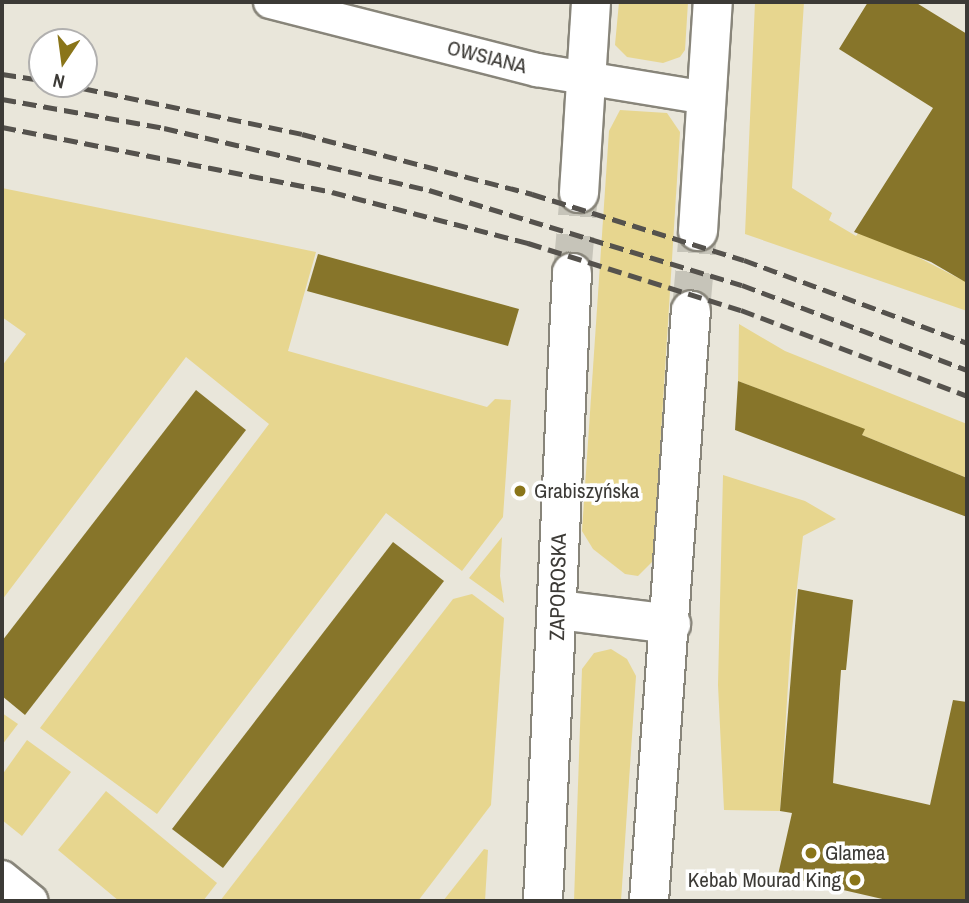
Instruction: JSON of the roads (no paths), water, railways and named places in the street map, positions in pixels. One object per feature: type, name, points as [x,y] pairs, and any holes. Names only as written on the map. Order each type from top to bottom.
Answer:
[{"type":"main road","points":[[579,193],[591,2]]},
{"type":"main road","points":[[698,231],[713,2]]},
{"type":"main road","name":"ZAPOROSKA","points":[[543,901],[559,610],[572,273]]},
{"type":"main road","points":[[649,901],[671,624],[691,310]]},
{"type":"main road","points":[[559,610],[671,624]]},
{"type":"street","name":"OWSIANA","points":[[270,2],[586,80],[706,98]]},
{"type":"street","points":[[2,877],[32,901]]},
{"type":"tunnel","points":[[572,273],[579,193]]},
{"type":"tunnel","points":[[691,310],[698,231]]},
{"type":"railway","points":[[2,74],[28,78]]},
{"type":"railway","points":[[98,91],[302,134],[532,194],[744,260],[967,343]]},
{"type":"railway","points":[[2,99],[164,128],[429,190],[742,285],[967,370]]},
{"type":"railway","points":[[2,127],[332,192],[528,243],[741,310],[967,396]]},
{"type":"place","name":"Grabiszyńska","points":[[520,491]]},
{"type":"place","name":"Glamea","points":[[811,853]]},
{"type":"place","name":"Kebab Mourad King","points":[[855,880]]}]
